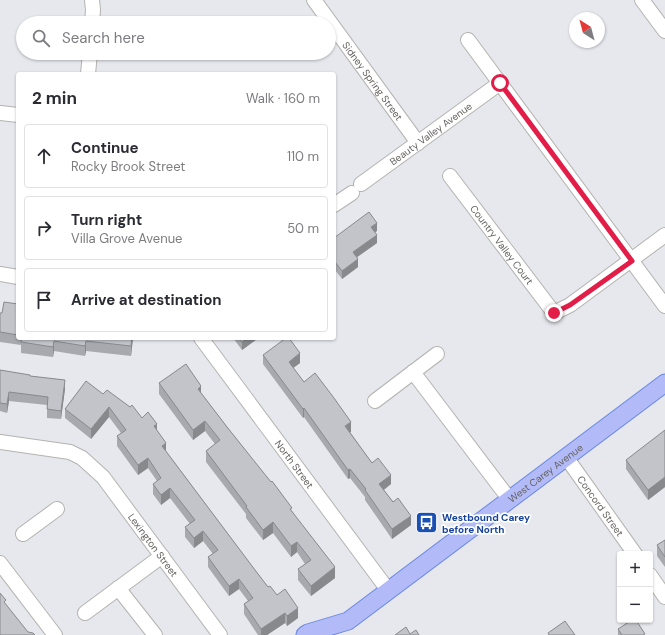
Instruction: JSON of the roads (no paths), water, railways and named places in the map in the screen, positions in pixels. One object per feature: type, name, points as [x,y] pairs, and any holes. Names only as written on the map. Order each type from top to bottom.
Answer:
[{"type":"main road","name":"West Carey Avenue","points":[[305,635],[308,633],[345,628],[388,590],[665,383]]},
{"type":"street","points":[[92,0],[93,16]]},
{"type":"street","name":"Sidney Spring Street","points":[[314,0],[326,16]]},
{"type":"street","points":[[642,0],[665,31]]},
{"type":"street","name":"Sidney Spring Street","points":[[336,30],[418,143]]},
{"type":"street","points":[[468,40],[665,306]]},
{"type":"street","points":[[88,72],[89,60]]},
{"type":"street","name":"Beauty Valley Avenue","points":[[336,203],[500,83]]},
{"type":"street","points":[[0,113],[16,115]]},
{"type":"street","name":"Country Valley Court","points":[[450,176],[554,313],[570,305],[632,261]]},
{"type":"street","points":[[632,261],[665,235]]},
{"type":"street","points":[[0,274],[16,277]]},
{"type":"street","name":"North Street","points":[[202,340],[388,590]]},
{"type":"street","points":[[374,401],[437,354]]},
{"type":"street","points":[[413,372],[510,500]]},
{"type":"street","name":"Lexington Street","points":[[0,442],[70,452],[82,458],[103,477],[220,635]]},
{"type":"street","name":"Concord Street","points":[[566,457],[633,551]]},
{"type":"street","points":[[23,534],[57,509]]},
{"type":"street","points":[[85,613],[162,556]]},
{"type":"street","points":[[0,563],[55,635]]},
{"type":"street","points":[[653,579],[665,596]]},
{"type":"street","points":[[118,588],[155,635]]},
{"type":"place","name":"Westbound Carey before North","points":[[427,523]]}]
